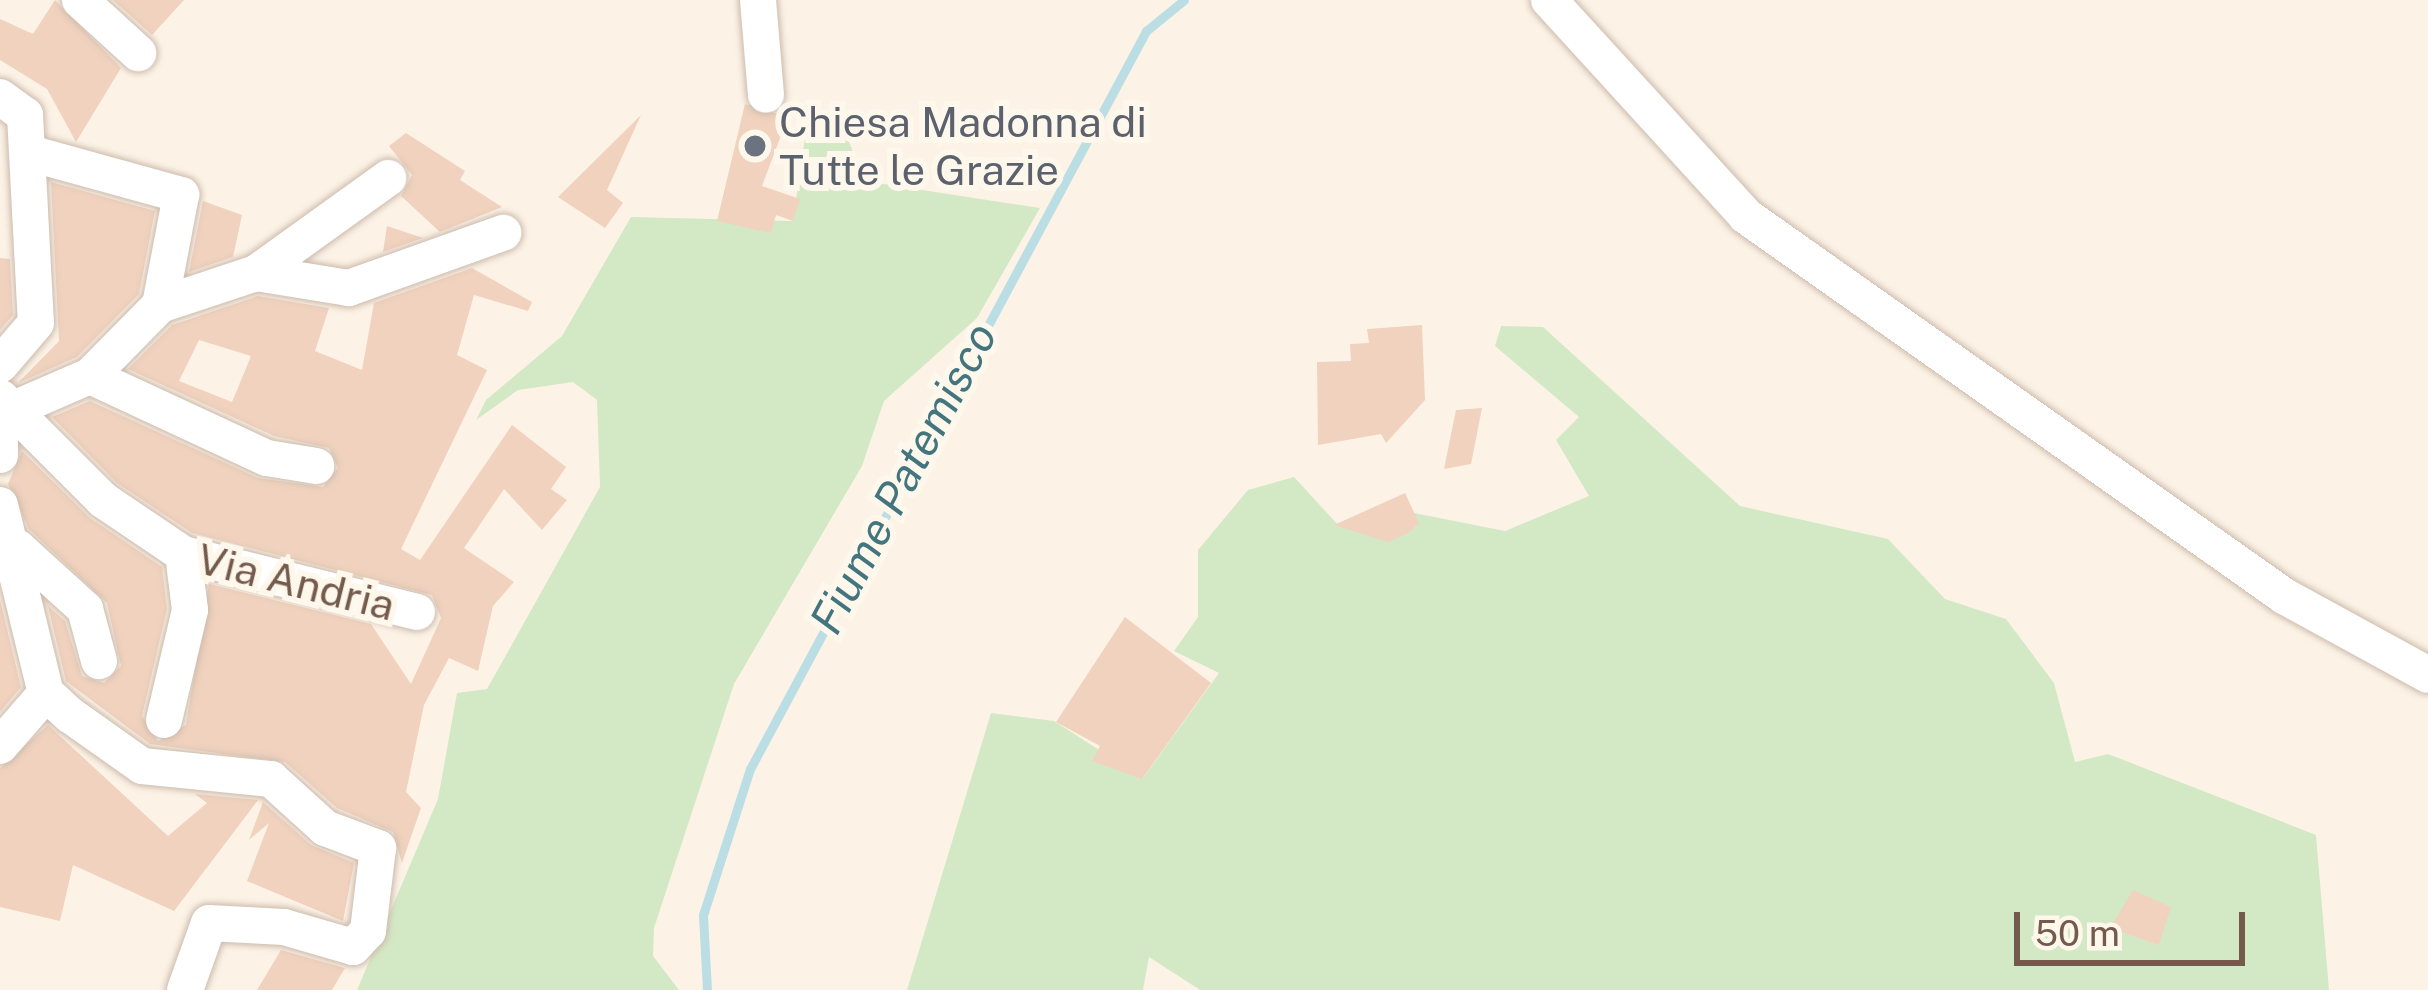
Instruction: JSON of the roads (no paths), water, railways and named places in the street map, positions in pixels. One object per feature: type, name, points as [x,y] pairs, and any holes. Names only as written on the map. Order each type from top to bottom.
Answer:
[{"type":"street","points":[[80,0],[138,53]]},
{"type":"street","points":[[758,0],[766,95]]},
{"type":"street","points":[[1550,0],[1746,216],[2284,596],[2428,675]]},
{"type":"street","points":[[0,97],[25,115],[36,322],[0,365]]},
{"type":"street","points":[[29,153],[181,195],[160,305]]},
{"type":"street","points":[[0,455],[5,408],[90,376],[160,305],[256,273],[388,178]]},
{"type":"street","points":[[256,273],[349,288],[503,233]]},
{"type":"street","points":[[90,376],[267,458],[316,466]]},
{"type":"street","name":"Via Andria","points":[[5,408],[103,500],[183,554],[417,612]]},
{"type":"street","points":[[0,505],[9,563],[46,693],[142,766],[271,779],[325,828],[377,848],[368,932],[353,946],[284,927],[209,923],[185,990]]},
{"type":"street","points":[[164,720],[190,610],[183,554]]},
{"type":"street","points":[[9,563],[86,609],[99,661]]},
{"type":"street","points":[[0,746],[46,693]]},
{"type":"waterway","name":"Fiume Patemisco","points":[[707,990],[703,915],[750,769],[1146,31],[1184,0]]},
{"type":"place","name":"Chiesa Madonna di Tutte le Grazie","points":[[755,146]]}]
